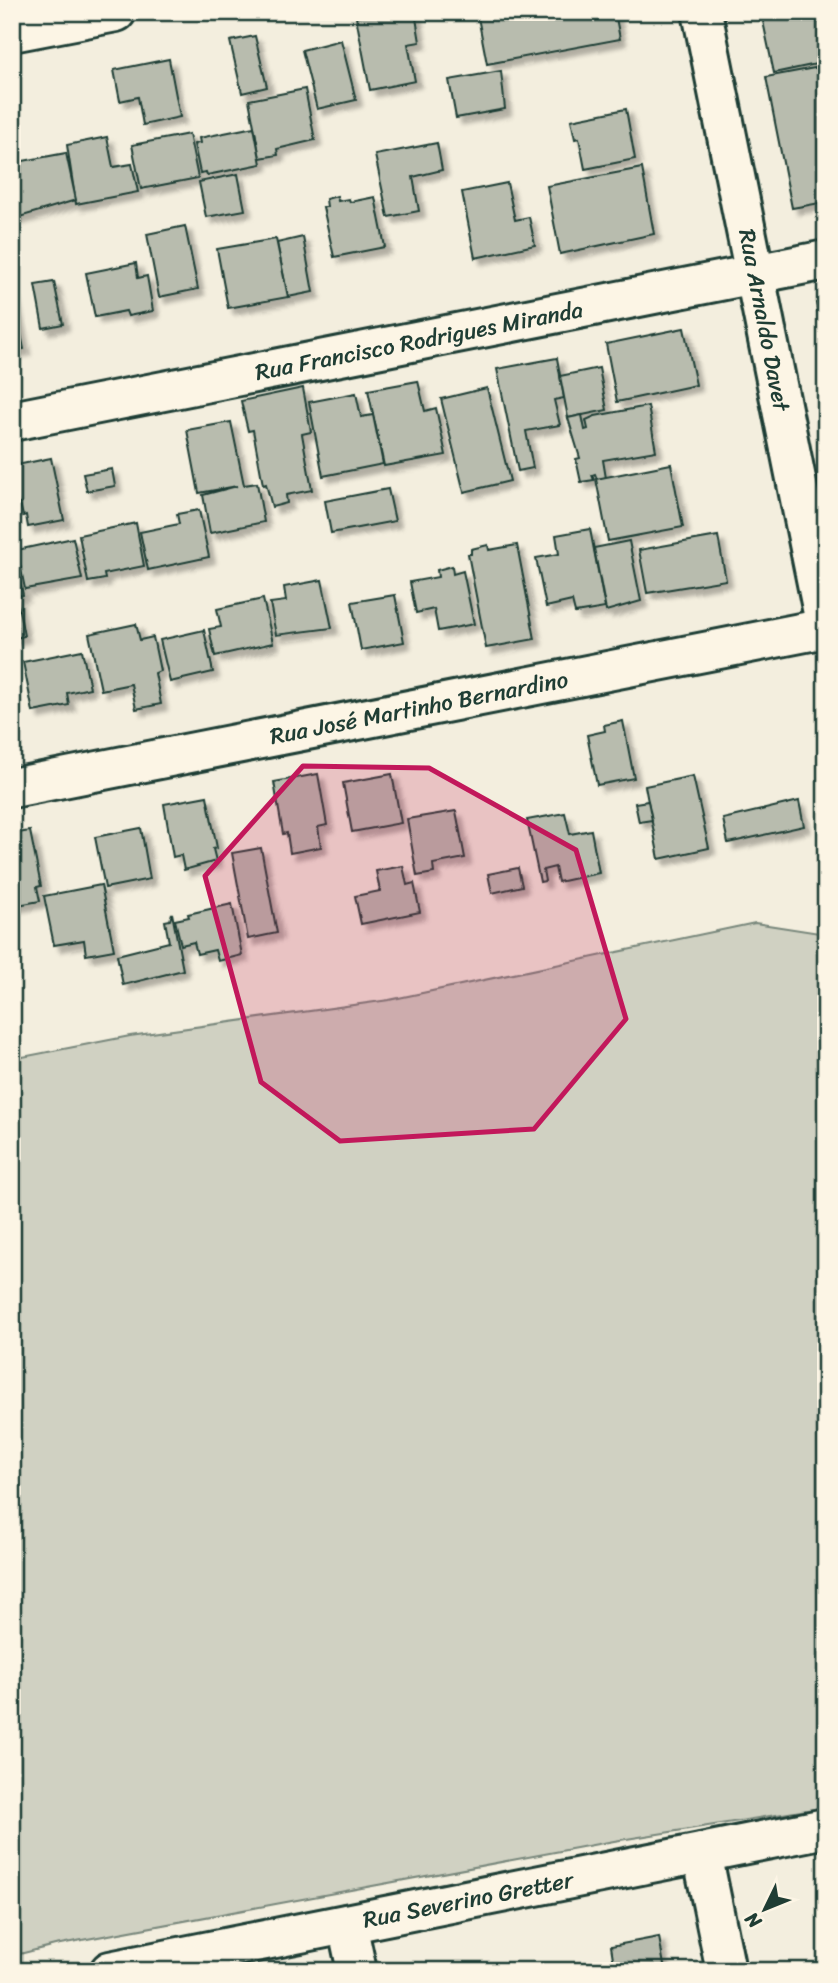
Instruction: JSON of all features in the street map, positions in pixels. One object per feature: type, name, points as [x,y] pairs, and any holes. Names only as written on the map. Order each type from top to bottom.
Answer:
[{"type":"street","points":[[12,32],[116,12]]},
{"type":"street","name":"Rua Arnaldo Davet","points":[[702,12],[826,628]]},
{"type":"street","name":"Rua Francisco Rodrigues Miranda","points":[[12,421],[826,260]]},
{"type":"street","name":"Rua José Martinho Bernardino","points":[[12,788],[826,628]]},
{"type":"street","name":"Rua Severino Gretter","points":[[110,1971],[826,1828]]},
{"type":"street","points":[[702,1853],[726,1971]]},
{"type":"street","points":[[348,1924],[357,1971]]},
{"type":"highlighted area","points":[[303,766],[429,768],[576,850],[626,1019],[534,1129],[340,1141],[261,1082],[205,876]]},
{"type":"shaded area","points":[[755,923],[826,934],[826,1807],[614,1841],[55,1945],[12,1956],[12,1059],[130,1036],[389,1000]]},
{"type":"building","points":[[385,12],[415,12],[420,42],[408,44],[415,81],[370,90],[356,17]]},
{"type":"building","points":[[477,12],[615,12],[620,39],[487,64]]},
{"type":"building","points":[[761,12],[826,12],[826,62],[774,73]]},
{"type":"building","points":[[255,36],[267,87],[242,93],[230,41]]},
{"type":"building","points":[[341,40],[356,100],[317,109],[302,50]]},
{"type":"building","points":[[169,59],[180,117],[143,125],[138,97],[120,101],[114,70]]},
{"type":"building","points":[[820,67],[826,98],[826,202],[792,208],[766,77]]},
{"type":"building","points":[[501,71],[505,109],[456,118],[449,80]]},
{"type":"building","points":[[305,89],[315,140],[277,149],[278,155],[260,158],[249,100]]},
{"type":"building","points":[[626,109],[635,159],[585,169],[579,138],[575,139],[571,120]]},
{"type":"building","points":[[254,127],[261,164],[207,175],[206,172],[200,173],[194,144],[200,143],[199,138]]},
{"type":"building","points":[[189,134],[198,178],[141,189],[132,145]]},
{"type":"building","points":[[107,137],[113,167],[132,164],[138,192],[76,204],[67,145]]},
{"type":"building","points":[[437,143],[442,170],[413,177],[419,211],[388,217],[375,155]]},
{"type":"building","points":[[66,153],[76,200],[13,219],[12,163]]},
{"type":"building","points":[[642,168],[654,234],[560,254],[547,186]]},
{"type":"building","points":[[238,174],[245,210],[206,217],[199,182]]},
{"type":"building","points":[[507,183],[515,220],[529,217],[535,245],[475,258],[462,192]]},
{"type":"building","points":[[337,196],[338,201],[349,199],[350,202],[375,197],[385,247],[334,257],[323,207],[327,207],[326,199]]},
{"type":"building","points":[[185,226],[198,289],[159,297],[147,234]]},
{"type":"building","points":[[303,237],[313,292],[288,297],[277,243]]},
{"type":"building","points":[[276,239],[288,297],[228,308],[217,249]]},
{"type":"building","points":[[136,263],[138,278],[147,276],[153,311],[128,316],[126,311],[95,317],[86,273]]},
{"type":"building","points":[[54,282],[63,324],[43,328],[35,285]]},
{"type":"building","points":[[12,289],[24,349],[12,351]]},
{"type":"building","points":[[826,301],[826,355],[816,303]]},
{"type":"building","points":[[684,328],[696,385],[617,402],[606,344]]},
{"type":"building","points":[[557,358],[564,398],[554,400],[560,425],[526,431],[533,468],[518,471],[497,369]]},
{"type":"building","points":[[599,368],[607,410],[568,418],[560,376]]},
{"type":"building","points":[[418,381],[425,411],[436,408],[446,455],[384,466],[368,390]]},
{"type":"building","points":[[303,388],[311,432],[302,434],[312,490],[286,495],[287,503],[272,507],[266,484],[263,485],[253,430],[248,431],[241,401]]},
{"type":"building","points":[[487,388],[510,481],[464,492],[441,399]]},
{"type":"building","points":[[356,393],[361,417],[373,415],[383,464],[323,476],[309,402]]},
{"type":"building","points":[[648,406],[656,451],[603,460],[606,478],[597,479],[595,474],[592,475],[594,480],[581,482],[576,459],[580,458],[568,418],[582,415],[585,430],[588,429],[586,420],[595,416]]},
{"type":"building","points":[[231,422],[244,485],[257,483],[264,522],[210,533],[203,495],[237,486],[199,493],[187,430]]},
{"type":"building","points":[[51,458],[64,520],[28,527],[26,515],[23,516],[20,504],[18,505],[12,466]]},
{"type":"building","points":[[671,464],[683,527],[608,541],[596,479]]},
{"type":"building","points":[[112,469],[115,486],[87,491],[83,474]]},
{"type":"building","points":[[388,489],[395,521],[331,533],[325,501]]},
{"type":"building","points":[[199,510],[209,557],[148,570],[140,532],[179,524],[177,514]]},
{"type":"building","points":[[136,523],[144,566],[104,574],[105,579],[88,582],[79,535]]},
{"type":"building","points":[[590,529],[605,608],[575,613],[572,601],[546,607],[536,558],[559,554],[556,535]]},
{"type":"building","points":[[718,536],[726,580],[647,593],[639,550]]},
{"type":"building","points":[[73,538],[82,579],[25,589],[17,550]]},
{"type":"building","points":[[629,541],[641,601],[606,611],[594,548]]},
{"type":"building","points":[[12,544],[23,595],[12,597]]},
{"type":"building","points":[[488,545],[489,550],[517,545],[535,639],[486,648],[468,554],[471,554],[471,549]]},
{"type":"building","points":[[452,566],[453,574],[463,571],[474,624],[438,631],[434,609],[416,613],[410,582],[438,577],[437,570]]},
{"type":"building","points":[[322,580],[332,628],[276,635],[270,603],[286,601],[284,587]]},
{"type":"building","points":[[395,595],[404,642],[361,650],[352,602]]},
{"type":"building","points":[[17,599],[24,636],[12,639],[12,600]]},
{"type":"building","points":[[263,599],[273,643],[215,656],[209,629],[221,627],[217,609]]},
{"type":"building","points":[[136,624],[140,640],[153,637],[160,671],[155,673],[161,704],[136,709],[131,684],[101,690],[89,634]]},
{"type":"building","points":[[204,630],[213,672],[170,682],[160,640]]},
{"type":"building","points":[[82,650],[90,688],[67,693],[69,705],[33,712],[23,662]]},
{"type":"building","points":[[623,721],[634,778],[597,785],[587,735],[605,731],[604,725]]},
{"type":"building","points":[[318,774],[327,825],[318,827],[321,847],[290,853],[287,833],[283,834],[274,782]]},
{"type":"building","points":[[392,774],[401,823],[352,832],[343,783]]},
{"type":"building","points":[[693,776],[709,848],[659,859],[645,786]]},
{"type":"building","points":[[207,796],[217,848],[213,849],[216,861],[184,870],[181,855],[173,857],[164,804]]},
{"type":"building","points":[[648,801],[652,820],[639,822],[635,803]]},
{"type":"building","points":[[799,801],[804,826],[728,843],[723,819]]},
{"type":"building","points":[[456,811],[465,858],[433,864],[434,873],[417,876],[407,819]]},
{"type":"building","points":[[565,813],[570,834],[591,830],[599,873],[558,882],[555,867],[543,870],[545,881],[540,882],[527,820]]},
{"type":"building","points":[[141,828],[150,879],[105,888],[95,837]]},
{"type":"building","points":[[30,831],[41,886],[37,887],[40,901],[12,906],[12,834]]},
{"type":"building","points":[[261,848],[277,933],[248,939],[232,853]]},
{"type":"building","points":[[403,866],[407,885],[414,883],[420,912],[361,924],[355,896],[380,891],[376,871]]},
{"type":"building","points":[[518,868],[522,886],[492,893],[488,874]]},
{"type":"building","points":[[101,885],[114,950],[86,955],[84,940],[54,945],[44,896]]},
{"type":"building","points":[[232,904],[242,955],[218,961],[215,950],[197,954],[194,942],[181,945],[175,920],[189,917],[188,914]]},
{"type":"building","points":[[172,913],[183,970],[123,985],[117,955],[169,942],[165,921],[170,920]]},
{"type":"building","points":[[826,1884],[826,1916],[820,1885]]},
{"type":"building","points":[[659,1937],[665,1971],[615,1971],[611,1946]]},
{"type":"building","points":[[823,1966],[826,1971],[795,1971]]}]
